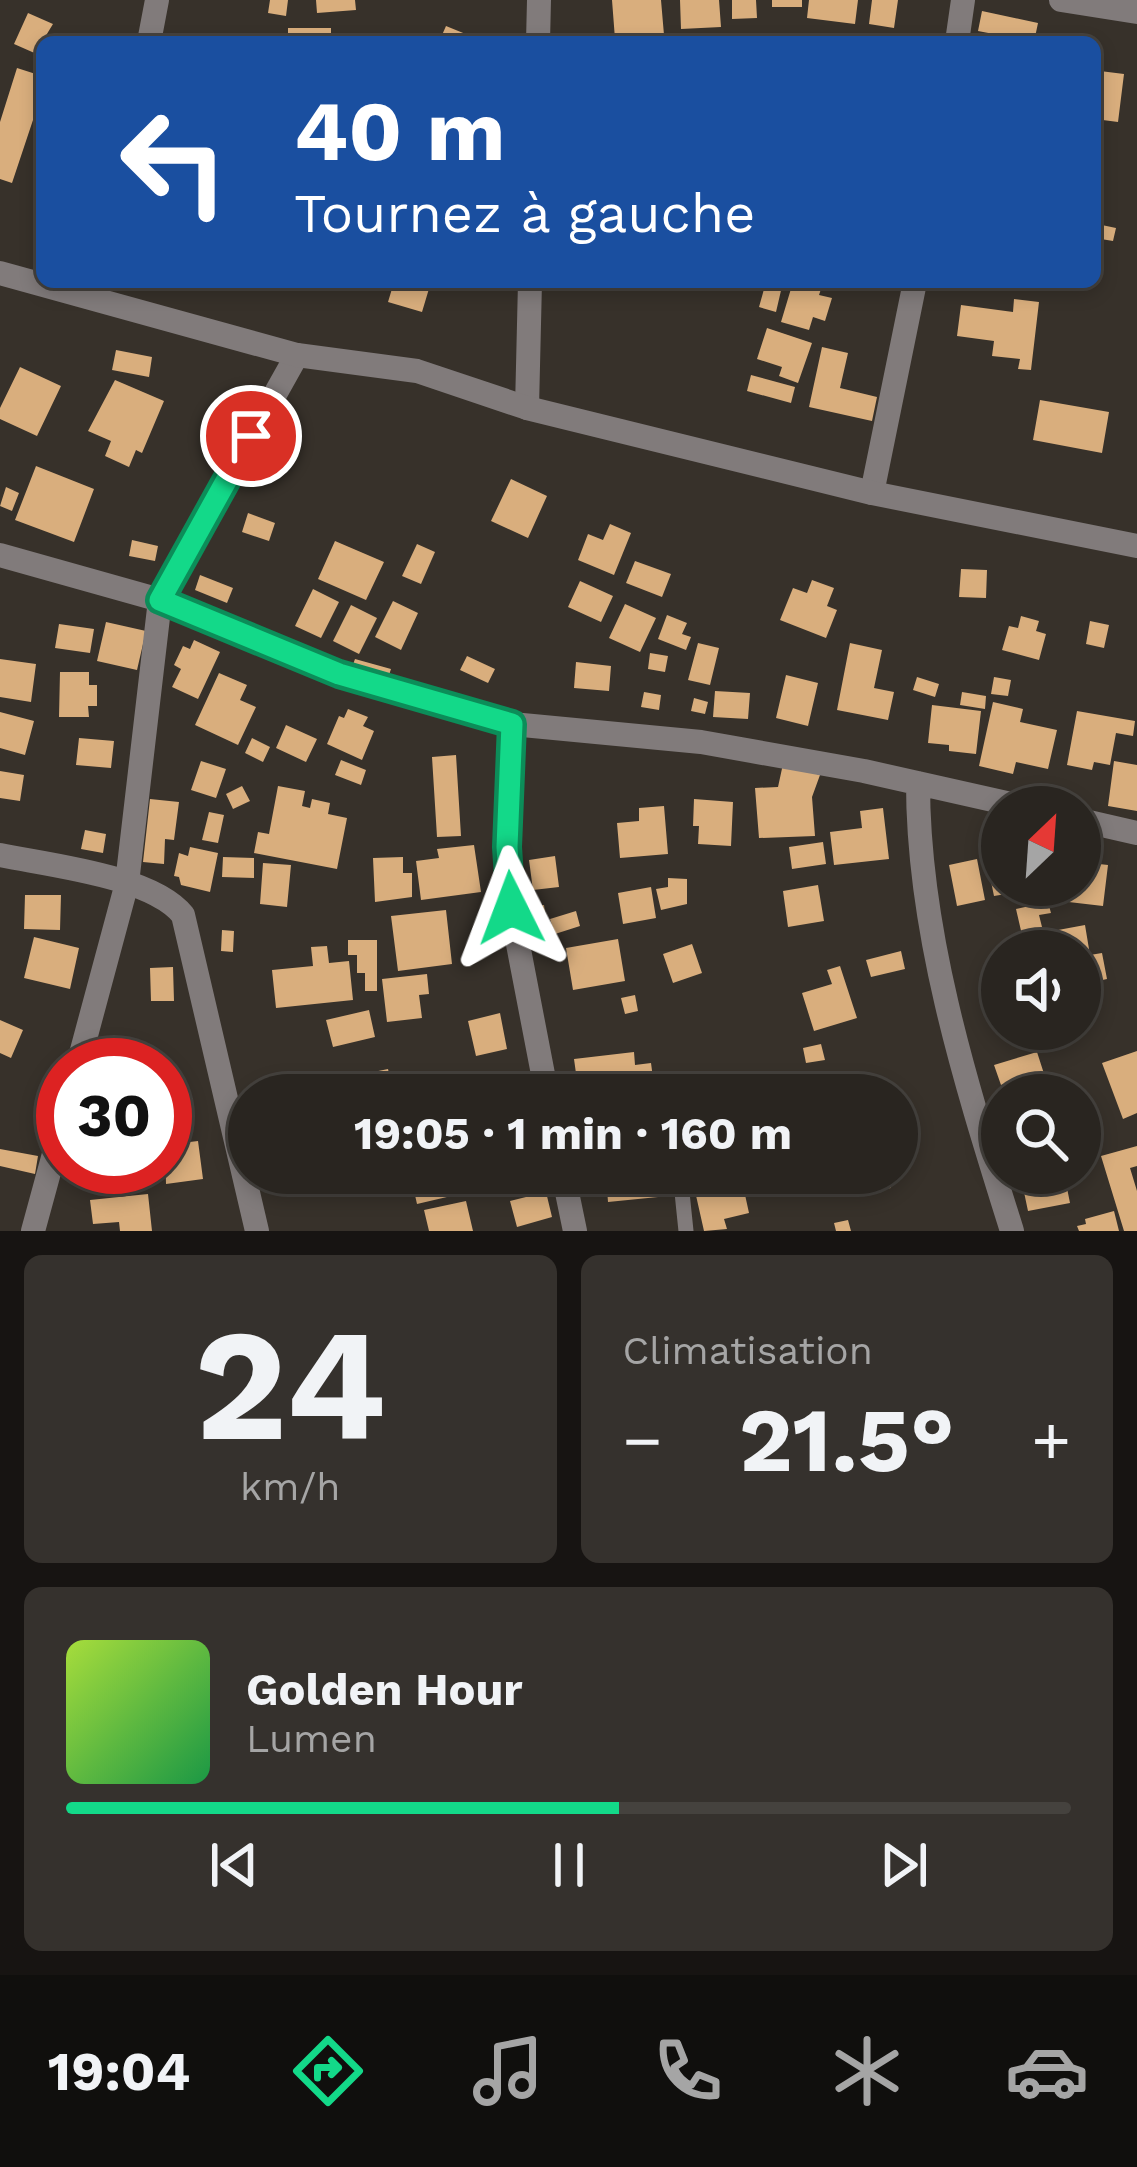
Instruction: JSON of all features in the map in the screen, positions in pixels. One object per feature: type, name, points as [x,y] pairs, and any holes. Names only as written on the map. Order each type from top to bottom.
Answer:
[{"type":"street","points":[[150,36],[157,0]]},
{"type":"street","points":[[538,36],[539,0]]},
{"type":"street","points":[[958,36],[963,0]]},
{"type":"street","points":[[1061,0],[1137,12]]},
{"type":"street","points":[[0,273],[36,279]]},
{"type":"street","points":[[527,408],[530,288]]},
{"type":"street","points":[[872,493],[914,288]]},
{"type":"street","points":[[102,290],[297,355],[416,371],[527,408],[872,493],[1137,546]]},
{"type":"street","points":[[85,1038],[127,883],[160,600],[297,355]]},
{"type":"street","points":[[0,555],[160,600],[339,674],[512,724],[701,742],[981,797]]},
{"type":"street","points":[[512,724],[507,847],[511,908],[543,1074]]},
{"type":"street","points":[[918,783],[918,842],[944,990],[1012,1231]]},
{"type":"street","points":[[1101,825],[1137,833]]},
{"type":"street","points":[[0,855],[127,883],[164,898],[183,915],[257,1231]]},
{"type":"street","points":[[33,1231],[43,1194]]},
{"type":"street","points":[[567,1194],[575,1231]]},
{"type":"lane","points":[[682,1194],[686,1231]]},
{"type":"building","points":[[270,0],[288,0],[286,16],[268,13]]},
{"type":"building","points":[[316,0],[355,0],[356,10],[317,13]]},
{"type":"building","points":[[612,0],[661,0],[664,35],[615,36]]},
{"type":"building","points":[[680,0],[719,0],[721,27],[681,29]]},
{"type":"building","points":[[732,0],[756,0],[757,18],[732,19]]},
{"type":"building","points":[[772,0],[802,0],[802,7],[772,7]]},
{"type":"building","points":[[809,0],[858,0],[855,24],[807,18]]},
{"type":"building","points":[[872,0],[898,0],[894,28],[869,24]]},
{"type":"building","points":[[982,11],[1038,23],[1035,36],[978,31]]},
{"type":"building","points":[[28,13],[53,24],[46,36],[36,36],[36,54],[14,44]]},
{"type":"building","points":[[446,26],[471,36],[442,36]]},
{"type":"building","points":[[288,28],[331,28],[331,36],[288,36]]},
{"type":"building","points":[[17,68],[36,74],[36,111],[12,183],[0,179],[0,122]]},
{"type":"building","points":[[1101,71],[1124,74],[1118,122],[1101,120]]},
{"type":"building","points":[[1101,225],[1116,228],[1113,241],[1101,239]]},
{"type":"building","points":[[392,288],[429,288],[422,312],[388,302]]},
{"type":"building","points":[[764,288],[782,288],[776,312],[759,307]]},
{"type":"building","points":[[791,288],[821,288],[819,295],[832,298],[825,321],[813,317],[809,330],[781,322]]},
{"type":"building","points":[[1014,299],[1039,302],[1031,370],[1018,369],[1020,359],[992,356],[994,341],[957,336],[961,305],[1013,312]]},
{"type":"building","points":[[767,328],[812,343],[798,383],[779,376],[782,367],[757,359]]},
{"type":"building","points":[[822,347],[848,353],[840,388],[877,397],[872,421],[809,407]]},
{"type":"building","points":[[116,350],[152,357],[149,377],[112,370]]},
{"type":"building","points":[[20,367],[61,386],[37,436],[0,419],[0,408]]},
{"type":"building","points":[[751,375],[795,387],[791,403],[747,391]]},
{"type":"building","points":[[115,380],[164,401],[142,453],[136,450],[129,467],[105,456],[111,441],[88,431]]},
{"type":"building","points":[[1040,400],[1109,412],[1102,453],[1033,440]]},
{"type":"building","points":[[36,466],[94,489],[74,542],[15,520]]},
{"type":"building","points":[[511,479],[547,496],[528,538],[491,521]]},
{"type":"building","points":[[6,487],[19,493],[12,511],[0,506]]},
{"type":"building","points":[[248,513],[275,523],[269,541],[242,532]]},
{"type":"building","points":[[610,524],[631,533],[614,575],[578,560],[588,534],[603,540]]},
{"type":"building","points":[[132,540],[158,546],[155,561],[129,556]]},
{"type":"building","points":[[335,541],[384,562],[366,600],[318,579]]},
{"type":"building","points":[[417,544],[435,552],[421,584],[402,576]]},
{"type":"building","points":[[635,561],[671,574],[662,597],[626,583]]},
{"type":"building","points":[[961,569],[987,570],[986,598],[959,597]]},
{"type":"building","points":[[200,575],[233,588],[227,603],[195,590]]},
{"type":"building","points":[[812,580],[834,588],[827,606],[837,610],[826,638],[780,620],[793,588],[807,593]]},
{"type":"building","points":[[580,581],[613,596],[601,622],[568,607]]},
{"type":"building","points":[[313,589],[339,602],[321,638],[295,626]]},
{"type":"building","points":[[393,601],[418,613],[401,650],[375,637]]},
{"type":"building","points":[[625,604],[656,618],[640,652],[609,638]]},
{"type":"building","points":[[351,605],[377,618],[359,654],[333,641]]},
{"type":"building","points":[[667,615],[687,623],[682,634],[691,637],[686,650],[658,639]]},
{"type":"building","points":[[1021,616],[1039,621],[1036,631],[1046,634],[1039,660],[1002,650],[1009,626],[1018,628]]},
{"type":"building","points":[[1090,621],[1109,625],[1104,648],[1086,644]]},
{"type":"building","points":[[106,622],[146,631],[137,670],[97,661]]},
{"type":"building","points":[[59,624],[94,629],[90,653],[55,648]]},
{"type":"building","points":[[194,640],[220,652],[198,699],[172,687],[181,669],[174,665],[183,646],[190,649]]},
{"type":"building","points":[[698,643],[719,648],[710,685],[688,680]]},
{"type":"building","points":[[850,643],[882,650],[874,688],[894,692],[888,720],[837,710]]},
{"type":"building","points":[[650,653],[668,656],[665,672],[648,669]]},
{"type":"building","points":[[467,656],[495,669],[488,683],[460,670]]},
{"type":"building","points":[[0,659],[36,664],[31,702],[0,697]]},
{"type":"building","points":[[355,659],[391,669],[387,681],[351,670]]},
{"type":"building","points":[[576,662],[611,666],[609,691],[574,688]]},
{"type":"building","points":[[60,672],[89,672],[89,685],[97,685],[97,706],[88,706],[89,717],[59,717]]},
{"type":"building","points":[[219,673],[247,685],[240,700],[256,707],[238,745],[195,725]]},
{"type":"building","points":[[786,675],[818,683],[808,726],[776,718]]},
{"type":"building","points":[[917,677],[939,684],[935,697],[913,690]]},
{"type":"building","points":[[994,677],[1011,680],[1008,696],[991,694]]},
{"type":"building","points":[[715,691],[750,693],[748,719],[713,717]]},
{"type":"building","points":[[644,692],[661,695],[659,710],[641,707]]},
{"type":"building","points":[[962,692],[986,696],[985,709],[960,705]]},
{"type":"building","points":[[694,698],[708,702],[705,714],[691,711]]},
{"type":"building","points":[[993,702],[1023,709],[1020,722],[1057,730],[1048,769],[1016,762],[1013,774],[979,766]]},
{"type":"building","points":[[932,705],[981,711],[976,754],[928,743]]},
{"type":"building","points":[[348,709],[368,717],[363,726],[374,731],[362,760],[327,744],[339,716],[344,718]]},
{"type":"building","points":[[1077,711],[1135,721],[1133,736],[1116,733],[1110,765],[1094,762],[1092,770],[1067,765]]},
{"type":"building","points":[[0,712],[34,721],[25,755],[0,748]]},
{"type":"building","points":[[286,725],[317,739],[306,762],[276,748]]},
{"type":"building","points":[[79,738],[114,741],[111,768],[76,765]]},
{"type":"building","points":[[252,738],[270,747],[263,762],[245,753]]},
{"type":"building","points":[[456,755],[461,836],[437,837],[432,757]]},
{"type":"building","points":[[341,760],[366,770],[361,785],[335,775]]},
{"type":"building","points":[[201,761],[226,769],[216,798],[191,790]]},
{"type":"building","points":[[1114,761],[1137,765],[1137,811],[1108,806]]},
{"type":"building","points":[[783,764],[820,775],[812,797],[815,836],[759,838],[755,788],[778,787]]},
{"type":"building","points":[[0,771],[24,775],[20,801],[0,798]]},
{"type":"building","points":[[242,786],[250,801],[233,809],[226,794]]},
{"type":"building","points":[[278,786],[305,791],[302,806],[310,808],[312,799],[330,803],[328,814],[347,818],[337,869],[254,853],[258,832],[269,834]]},
{"type":"building","points":[[150,799],[179,802],[174,840],[165,839],[164,864],[143,862]]},
{"type":"building","points":[[694,799],[733,802],[731,846],[698,844]]},
{"type":"building","points":[[664,806],[668,854],[620,858],[617,823],[639,821],[639,808]]},
{"type":"building","points":[[883,808],[889,859],[834,865],[830,832],[862,828],[860,811]]},
{"type":"building","points":[[209,812],[224,815],[218,843],[202,840]]},
{"type":"building","points":[[85,830],[106,834],[103,853],[81,849]]},
{"type":"building","points":[[823,842],[826,864],[792,869],[789,847]]},
{"type":"building","points":[[474,845],[481,892],[421,900],[416,861],[439,858],[437,849]]},
{"type":"building","points":[[190,847],[218,853],[210,892],[181,885],[174,876],[179,853],[188,856]]},
{"type":"building","points":[[555,856],[559,887],[533,890],[529,860]]},
{"type":"building","points":[[223,857],[254,858],[254,878],[222,877]]},
{"type":"building","points":[[403,857],[403,873],[412,873],[412,897],[375,902],[373,858]]},
{"type":"building","points":[[977,859],[981,901],[957,906],[949,865]]},
{"type":"building","points":[[263,863],[291,865],[287,907],[260,904]]},
{"type":"building","points":[[1101,864],[1108,865],[1101,906]]},
{"type":"building","points":[[668,878],[687,879],[687,904],[661,910],[656,889],[668,887]]},
{"type":"building","points":[[818,885],[824,921],[788,927],[783,891]]},
{"type":"building","points":[[651,887],[656,918],[623,924],[618,893]]},
{"type":"building","points":[[25,895],[61,895],[60,930],[24,929]]},
{"type":"building","points":[[544,905],[548,935],[530,937],[527,907]]},
{"type":"building","points":[[1049,906],[1051,913],[1039,915],[1043,930],[1021,930],[1016,909]]},
{"type":"building","points":[[446,910],[452,964],[398,971],[391,916]]},
{"type":"building","points":[[576,911],[580,926],[555,934],[550,919]]},
{"type":"building","points":[[222,930],[234,931],[233,952],[221,951]]},
{"type":"building","points":[[34,937],[79,948],[70,989],[24,978]]},
{"type":"building","points":[[618,939],[625,981],[573,990],[566,948]]},
{"type":"building","points":[[348,940],[377,940],[377,991],[365,991],[365,973],[357,973],[357,955],[348,955]]},
{"type":"building","points":[[692,944],[702,973],[673,983],[663,954]]},
{"type":"building","points":[[327,946],[329,963],[349,961],[353,1000],[276,1008],[272,970],[313,966],[311,947]]},
{"type":"building","points":[[901,951],[905,969],[871,977],[866,960]]},
{"type":"building","points":[[1101,953],[1102,953],[1107,979],[1101,980]]},
{"type":"building","points":[[840,966],[857,1018],[814,1031],[802,993],[832,984],[827,970]]},
{"type":"building","points":[[173,967],[174,1001],[151,1001],[150,968]]},
{"type":"building","points":[[427,974],[429,994],[419,995],[422,1018],[387,1022],[382,979]]},
{"type":"building","points":[[635,995],[638,1011],[625,1014],[621,998]]},
{"type":"building","points":[[369,1010],[375,1037],[333,1047],[326,1020]]},
{"type":"building","points":[[500,1013],[507,1049],[476,1056],[468,1021]]},
{"type":"building","points":[[0,1020],[23,1030],[11,1058],[0,1053]]},
{"type":"building","points":[[821,1044],[825,1060],[806,1063],[803,1048]]},
{"type":"building","points":[[1137,1051],[1137,1113],[1123,1119],[1102,1063]]},
{"type":"building","points":[[634,1052],[635,1065],[651,1063],[652,1074],[576,1074],[574,1059]]},
{"type":"building","points":[[1037,1052],[1044,1074],[997,1074],[994,1065]]},
{"type":"building","points":[[198,1141],[203,1179],[192,1180],[192,1142]]},
{"type":"building","points":[[1137,1146],[1137,1166],[1130,1168],[1137,1191],[1137,1231],[1124,1231],[1101,1156]]},
{"type":"building","points":[[0,1149],[36,1156],[35,1174],[0,1166]]},
{"type":"building","points":[[148,1194],[152,1231],[120,1231],[119,1222],[93,1224],[90,1200]]},
{"type":"building","points":[[415,1194],[460,1194],[417,1204]]},
{"type":"building","points":[[546,1194],[552,1217],[517,1227],[510,1201]]},
{"type":"building","points":[[607,1194],[668,1194],[668,1196],[608,1202]]},
{"type":"building","points":[[696,1194],[745,1194],[749,1213],[724,1219],[727,1229],[704,1231]]},
{"type":"building","points":[[1024,1194],[1068,1194],[1070,1203],[1028,1211]]},
{"type":"building","points":[[466,1201],[473,1231],[429,1231],[424,1210]]},
{"type":"building","points":[[1114,1211],[1119,1231],[1079,1231],[1077,1226],[1086,1224],[1085,1219]]},
{"type":"building","points":[[848,1220],[851,1231],[836,1231],[834,1223]]},
{"type":"route","points":[[251,436],[160,600],[339,674],[512,724],[507,847],[511,908]]}]
